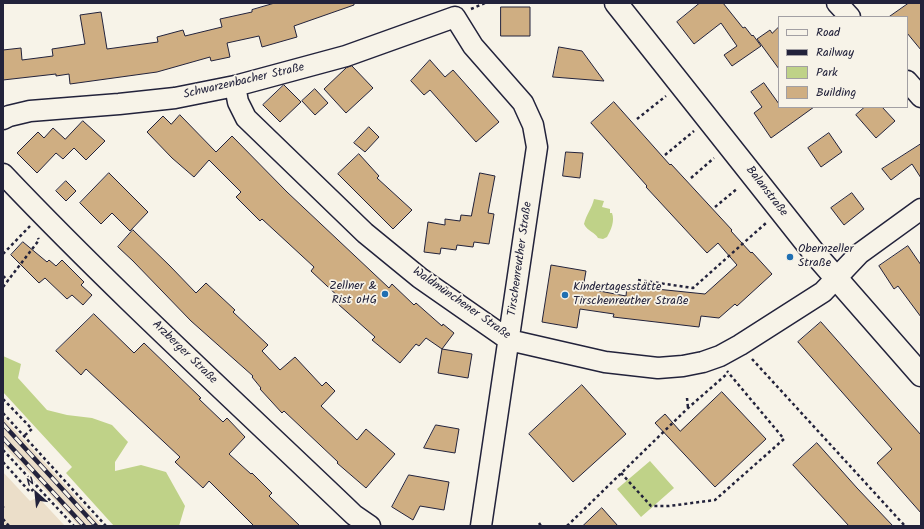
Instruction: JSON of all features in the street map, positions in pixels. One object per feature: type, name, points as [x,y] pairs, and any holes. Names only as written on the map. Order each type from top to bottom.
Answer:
[{"type":"street","name":"Balanstraße","points":[[616,3],[835,279],[921,375]]},
{"type":"street","points":[[837,3],[849,16]]},
{"type":"street","name":"Schwarzenbacher Straße","points":[[3,119],[30,111],[175,98],[235,86],[346,56],[455,17]]},
{"type":"street","name":"Tirschenreuther Straße","points":[[455,17],[473,46],[523,103],[533,125],[537,147],[480,526]]},
{"type":"street","points":[[908,82],[921,97]]},
{"type":"street","name":"Waldmünchener Straße","points":[[235,86],[238,102],[246,118],[365,233],[420,278],[509,340],[605,362],[658,368],[683,366],[703,362],[720,356],[740,345],[814,299],[835,279]]},
{"type":"street","name":"Arzberger Straße","points":[[3,174],[112,284],[354,515],[370,526]]},
{"type":"street","points":[[835,279],[859,254],[921,209]]},
{"type":"path","points":[[637,118],[681,85]]},
{"type":"path","points":[[665,155],[708,119]]},
{"type":"path","points":[[692,178],[728,145]]},
{"type":"path","points":[[715,207],[753,176]]},
{"type":"path","points":[[3,254],[34,222]]},
{"type":"path","points":[[638,280],[693,288],[766,224]]},
{"type":"path","points":[[3,287],[39,240],[37,234]]},
{"type":"path","points":[[3,276],[8,280]]},
{"type":"path","points":[[740,345],[905,526]]},
{"type":"path","points":[[567,526],[688,408],[728,374],[732,368]]},
{"type":"path","points":[[621,473],[651,506],[669,506],[716,500],[784,439],[728,374]]},
{"type":"path","points":[[687,398],[688,408]]},
{"type":"path","points":[[3,399],[32,429],[24,436]]},
{"type":"path","points":[[3,413],[106,526]]},
{"type":"path","points":[[3,450],[39,485],[74,526]]},
{"type":"path","points":[[3,462],[30,492],[39,485]]},
{"type":"path","points":[[3,519],[9,526]]},
{"type":"shaded area","points":[[3,417],[102,526],[79,526],[3,445]]},
{"type":"shaded area","points":[[3,472],[30,501],[38,497],[65,526],[3,526]]},
{"type":"green space","points":[[594,199],[604,201],[602,207],[610,209],[610,213],[612,213],[613,216],[610,231],[607,237],[603,239],[598,238],[587,229],[584,224]]},
{"type":"green space","points":[[3,356],[21,364],[18,378],[47,410],[67,415],[92,418],[112,425],[128,442],[115,462],[115,471],[141,465],[166,472],[185,506],[179,526],[114,526],[66,473],[72,467],[3,392]]},
{"type":"green space","points":[[650,461],[674,488],[641,517],[617,489]]},
{"type":"building","points":[[275,3],[354,3],[354,5],[294,26],[297,37],[262,47],[259,36],[227,43],[230,57],[211,61],[210,57],[157,72],[70,84],[69,74],[3,80],[3,50],[21,48],[22,60],[53,56],[52,49],[85,44],[80,15],[101,12],[107,49],[158,42],[157,37],[183,30],[185,36],[222,27],[220,19],[252,12],[252,10]]},
{"type":"building","points":[[700,3],[723,3],[743,28],[745,27],[752,36],[753,35],[761,46],[732,66],[724,55],[737,46],[721,23],[694,44],[677,22]]},
{"type":"building","points":[[909,3],[921,3],[921,50],[908,34],[908,16],[890,16]]},
{"type":"building","points":[[501,7],[530,7],[530,36],[501,36]]},
{"type":"building","points":[[778,28],[778,68],[757,39],[770,30],[772,33]]},
{"type":"building","points":[[559,47],[582,51],[604,81],[553,77]]},
{"type":"building","points":[[430,60],[445,77],[453,70],[499,122],[476,142],[430,90],[424,95],[411,81]]},
{"type":"building","points":[[352,66],[373,88],[346,113],[324,89],[346,68]]},
{"type":"building","points":[[764,83],[778,103],[778,108],[813,108],[771,138],[754,113],[762,107],[751,92]]},
{"type":"building","points":[[284,85],[301,102],[280,122],[263,105]]},
{"type":"building","points":[[315,89],[328,103],[315,115],[302,101]]},
{"type":"building","points":[[614,102],[670,165],[671,164],[732,230],[731,231],[751,253],[752,252],[772,274],[737,306],[735,304],[719,318],[701,316],[699,327],[613,317],[614,314],[580,309],[577,328],[542,322],[551,265],[586,271],[583,288],[626,296],[627,286],[705,294],[737,265],[718,243],[707,253],[646,187],[647,186],[591,123]]},
{"type":"building","points":[[864,108],[883,108],[895,121],[876,138],[856,115]]},
{"type":"building","points":[[180,115],[216,152],[232,136],[287,192],[389,288],[392,284],[414,305],[416,303],[442,326],[443,324],[454,333],[442,349],[426,338],[419,346],[416,344],[400,363],[372,340],[375,337],[338,304],[342,300],[311,271],[314,267],[262,219],[260,221],[236,197],[241,192],[209,160],[194,177],[172,158],[147,132],[163,116],[171,124]]},
{"type":"building","points":[[83,121],[105,141],[86,160],[74,148],[63,159],[56,153],[37,173],[17,153],[38,132],[44,138],[53,128],[65,139]]},
{"type":"building","points":[[369,127],[379,137],[365,152],[354,143]]},
{"type":"building","points":[[829,133],[842,152],[821,167],[808,148]]},
{"type":"building","points":[[921,144],[921,178],[912,164],[891,180],[882,169]]},
{"type":"building","points":[[566,152],[583,153],[580,178],[563,176]]},
{"type":"building","points":[[359,154],[379,176],[377,178],[412,210],[393,229],[338,174]]},
{"type":"building","points":[[109,173],[148,212],[130,231],[112,213],[101,224],[80,203]]},
{"type":"building","points":[[480,173],[495,176],[488,213],[494,214],[489,244],[474,242],[473,247],[457,245],[456,250],[441,248],[440,254],[424,252],[428,222],[445,225],[445,219],[460,221],[461,215],[471,216]]},
{"type":"building","points":[[66,181],[76,191],[66,201],[56,191]]},
{"type":"building","points":[[852,193],[864,209],[844,225],[831,208]]},
{"type":"building","points":[[133,230],[196,293],[206,283],[235,310],[233,312],[268,345],[262,351],[280,370],[295,357],[322,386],[326,382],[335,391],[321,406],[357,440],[366,429],[395,454],[366,488],[337,463],[338,462],[284,411],[282,413],[260,389],[261,388],[252,377],[253,376],[191,321],[118,247]]},
{"type":"building","points":[[23,242],[47,262],[49,260],[56,266],[62,260],[84,282],[81,285],[92,295],[83,305],[72,295],[67,299],[45,278],[39,283],[11,255]]},
{"type":"building","points":[[908,246],[921,265],[921,317],[898,286],[894,289],[879,266]]},
{"type":"building","points":[[94,314],[134,353],[144,343],[201,398],[199,399],[223,422],[227,418],[245,437],[229,454],[251,474],[252,473],[272,493],[269,496],[300,526],[254,526],[209,481],[203,488],[175,462],[180,457],[86,369],[81,375],[56,351]]},
{"type":"building","points":[[821,322],[921,435],[921,513],[877,463],[892,449],[798,342]]},
{"type":"building","points":[[442,349],[472,354],[468,378],[438,373]]},
{"type":"building","points":[[582,385],[626,434],[573,482],[529,434]]},
{"type":"building","points":[[722,392],[766,439],[715,487],[655,423],[665,414],[680,431]]},
{"type":"building","points":[[436,425],[459,429],[455,453],[424,448]]},
{"type":"building","points":[[817,443],[893,526],[849,526],[793,465]]},
{"type":"building","points":[[409,475],[449,482],[444,510],[420,506],[413,520],[392,507]]},
{"type":"building","points":[[602,508],[618,526],[583,526]]},
{"type":"railway","points":[[3,424],[96,526]]},
{"type":"railway","points":[[3,438],[84,526]]},
{"type":"place","name":"Obernzeller Straße","points":[[790,257]]},
{"type":"place","name":"Zellner & Rist oHG","points":[[385,294]]},
{"type":"place","name":"Kindertagesstätte Tirschenreuther Straße","points":[[565,295]]}]
